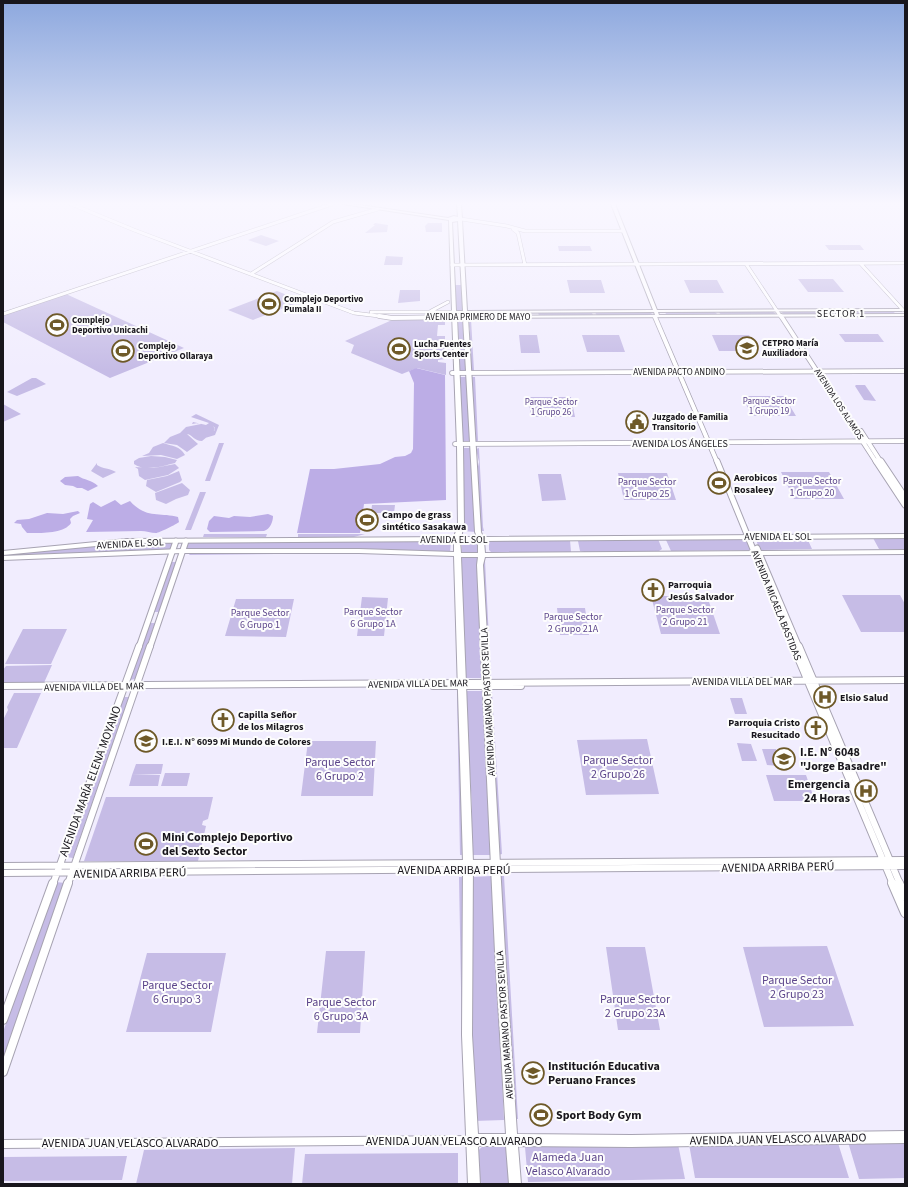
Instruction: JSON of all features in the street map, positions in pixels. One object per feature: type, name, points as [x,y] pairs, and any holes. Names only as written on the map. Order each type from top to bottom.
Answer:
[{"type":"main road","points":[[452,259],[455,374],[462,519],[457,538],[461,684],[465,735],[468,866],[467,1035],[474,1184]]},
{"type":"main road","name":"AVENIDA MARIANO PASTOR SEVILLA","points":[[463,259],[478,532],[481,538],[482,555],[480,565],[494,866],[515,1184]]},
{"type":"main road","name":"AVENIDA MICAELA BASTIDAS","points":[[633,259],[656,314]]},
{"type":"main road","points":[[445,273],[452,267]]},
{"type":"main road","name":"AVENIDA PRIMERO DE MAYO","points":[[454,315],[904,313]]},
{"type":"main road","name":"AVENIDA EL SOL","points":[[3,553],[120,541],[905,536]]},
{"type":"main road","name":"AVENIDA EL SOL","points":[[3,558],[172,551],[359,551],[458,555],[905,552]]},
{"type":"main road","name":"AVENIDA JUAN VELASCO ALVARADO","points":[[472,1140],[631,1141],[905,1137]]},
{"type":"street","points":[[3,312],[163,259]]},
{"type":"street","name":"AVENIDA PRIMERO DE MAYO","points":[[217,259],[354,313],[392,318],[454,315]]},
{"type":"street","points":[[252,273],[274,259]]},
{"type":"street","points":[[524,259],[525,265]]},
{"type":"street","name":"AVENIDA LOS ALAMOS","points":[[748,264],[905,505]]},
{"type":"street","points":[[859,264],[904,313]]},
{"type":"street","points":[[452,267],[463,265],[905,264]]},
{"type":"street","name":"AVENIDA PRIMERO DE MAYO","points":[[252,273],[357,312],[429,312],[454,315]]},
{"type":"street","points":[[429,312],[448,302]]},
{"type":"street","name":"AVENIDA MICAELA BASTIDAS","points":[[656,314],[888,863],[905,896]]},
{"type":"street","name":"AVENIDA PACTO ANDINO","points":[[455,374],[905,372]]},
{"type":"street","name":"AVENIDA LOS ALAMOS","points":[[866,443],[905,497]]},
{"type":"street","name":"AVENIDA LOS ÁNGELES","points":[[458,445],[905,443]]},
{"type":"street","name":"AVENIDA MARÍA ELENA MOYANO","points":[[3,1072],[186,540]]},
{"type":"street","name":"AVENIDA MARÍA ELENA MOYANO","points":[[3,1020],[125,687],[176,541]]},
{"type":"street","name":"AVENIDA VILLA DEL MAR","points":[[3,688],[905,680]]},
{"type":"street","name":"AVENIDA VILLA DEL MAR","points":[[811,682],[905,683]]},
{"type":"street","name":"AVENIDA ARRIBA PERÚ","points":[[3,866],[494,866],[888,863],[905,860]]},
{"type":"street","name":"AVENIDA MICAELA BASTIDAS","points":[[888,863],[905,913]]},
{"type":"street","name":"AVENIDA ARRIBA PERÚ","points":[[888,863],[905,866]]},
{"type":"street","name":"AVENIDA ARRIBA PERÚ","points":[[3,873],[468,866]]},
{"type":"street","name":"AVENIDA JUAN VELASCO ALVARADO","points":[[3,1144],[472,1140]]},
{"type":"green space","points":[[385,259],[403,259],[402,265],[384,265]]},
{"type":"green space","points":[[798,279],[833,279],[844,292],[808,292]]},
{"type":"green space","points":[[567,280],[601,280],[605,293],[570,293]]},
{"type":"green space","points":[[684,280],[717,280],[724,293],[690,293]]},
{"type":"green space","points":[[454,285],[462,285],[464,311],[455,311]]},
{"type":"green space","points":[[400,290],[420,290],[420,301],[398,303]]},
{"type":"green space","name":"Complejo Deportivo Pumala II","points":[[277,291],[302,301],[253,320],[228,310]]},
{"type":"green space","points":[[66,294],[184,348],[110,378],[3,322],[3,315]]},
{"type":"green space","points":[[772,311],[777,315],[721,315],[719,312]]},
{"type":"green space","points":[[837,311],[841,315],[784,315],[782,312]]},
{"type":"green space","points":[[892,311],[895,313],[845,315],[843,312]]},
{"type":"green space","points":[[529,312],[529,316],[472,316],[471,313]]},
{"type":"green space","points":[[538,312],[590,312],[593,315],[539,316]]},
{"type":"green space","points":[[595,312],[650,312],[653,315],[597,316]]},
{"type":"green space","points":[[665,312],[715,312],[718,315],[667,316]]},
{"type":"green space","name":"Lucha Fuentes Sports Center","points":[[445,319],[445,325],[438,325],[437,336],[445,336],[445,359],[438,360],[438,362],[446,363],[446,375],[417,368],[402,374],[351,353],[354,345],[345,341],[392,320]]},
{"type":"green space","points":[[464,319],[467,371],[459,371],[457,320]]},
{"type":"green space","points":[[467,319],[471,319],[474,371],[471,371],[468,335],[470,330]]},
{"type":"green space","points":[[839,334],[878,334],[884,342],[845,342]]},
{"type":"green space","points":[[519,335],[537,335],[540,353],[521,353]]},
{"type":"green space","points":[[582,335],[619,335],[625,352],[587,352]]},
{"type":"green space","points":[[712,335],[749,335],[758,351],[719,351]]},
{"type":"green space","points":[[460,377],[468,377],[472,441],[462,441]]},
{"type":"green space","points":[[472,377],[475,377],[478,441],[476,441]]},
{"type":"green space","points":[[32,378],[36,378],[46,384],[17,396],[7,392]]},
{"type":"green space","points":[[865,385],[876,401],[864,400],[855,386]]},
{"type":"green space","name":"Parque Sector 1 Grupo 19","points":[[742,396],[784,396],[796,416],[752,416]]},
{"type":"green space","name":"Parque Sector 1 Grupo 26","points":[[528,397],[571,397],[575,417],[531,417]]},
{"type":"green space","points":[[3,404],[21,414],[3,422]]},
{"type":"green space","points":[[196,414],[219,425],[215,435],[202,441],[197,440],[187,434],[198,444],[187,452],[177,445],[164,443],[170,437],[180,433],[186,427],[201,424],[206,425],[209,423],[191,417]]},
{"type":"green space","points":[[163,443],[178,448],[185,455],[177,459],[161,455],[142,456],[149,453],[153,447]]},
{"type":"green space","points":[[219,443],[224,443],[210,481],[205,481]]},
{"type":"green space","points":[[463,448],[472,448],[476,532],[462,531],[464,518]]},
{"type":"green space","points":[[479,448],[484,531],[480,531],[477,471],[479,462],[476,449]]},
{"type":"green space","points":[[151,456],[177,460],[175,463],[154,468],[143,468],[134,464],[134,461],[139,458]]},
{"type":"green space","points":[[97,463],[99,466],[116,472],[103,478],[91,471]]},
{"type":"green space","points":[[175,464],[179,468],[168,475],[145,480],[139,476],[138,469],[135,467],[154,468]]},
{"type":"green space","points":[[179,471],[182,480],[180,482],[156,492],[146,486],[147,480],[167,476]]},
{"type":"green space","name":"Parque Sector 1 Grupo 20","points":[[781,472],[829,472],[844,499],[794,499]]},
{"type":"green space","name":"Parque Sector 1 Grupo 25","points":[[618,473],[667,473],[676,500],[624,500]]},
{"type":"green space","points":[[538,474],[561,474],[566,500],[542,501]]},
{"type":"green space","points":[[182,483],[190,490],[188,495],[166,504],[156,500],[155,493]]},
{"type":"green space","points":[[200,492],[206,492],[191,530],[185,530]]},
{"type":"green space","points":[[372,505],[395,505],[394,513],[373,513],[371,527],[362,527],[364,513],[371,513]]},
{"type":"green space","points":[[204,534],[267,534],[266,537],[203,537]]},
{"type":"green space","points":[[298,534],[365,534],[354,537],[298,537]]},
{"type":"green space","points":[[905,537],[905,549],[879,549],[873,538]]},
{"type":"green space","points":[[757,538],[807,538],[812,549],[762,550],[759,549]]},
{"type":"green space","points":[[658,539],[662,549],[659,551],[584,552],[580,551],[578,541]]},
{"type":"green space","points":[[746,539],[751,550],[671,551],[666,540]]},
{"type":"green space","points":[[478,540],[481,553],[462,553],[461,541]]},
{"type":"green space","points":[[570,540],[571,552],[491,552],[489,550],[489,541]]},
{"type":"green space","points":[[451,541],[450,552],[359,549],[186,549],[188,543]]},
{"type":"green space","points":[[127,542],[173,542],[170,550],[3,556],[3,554]]},
{"type":"green space","points":[[191,552],[317,552],[355,553],[189,555]]},
{"type":"green space","points":[[461,557],[478,558],[484,678],[463,678]]},
{"type":"green space","points":[[482,561],[485,561],[491,677],[488,677],[484,565]]},
{"type":"green space","points":[[171,562],[176,562],[159,612],[153,612]]},
{"type":"green space","points":[[842,595],[900,595],[905,604],[905,632],[861,632]]},
{"type":"green space","name":"Parque Sector 2 Grupo 21","points":[[651,596],[707,596],[720,634],[661,634]]},
{"type":"green space","name":"Parque Sector 6 Grupo 1A","points":[[362,597],[388,598],[384,636],[357,636]]},
{"type":"green space","name":"Parque Sector 6 Grupo 1","points":[[236,599],[294,599],[286,637],[225,636]]},
{"type":"green space","name":"Parque Sector 2 Grupo 21A","points":[[557,608],[585,608],[589,635],[560,635]]},
{"type":"green space","points":[[150,623],[155,623],[135,679],[130,680]]},
{"type":"green space","points":[[23,629],[67,629],[51,664],[5,664]]},
{"type":"green space","points":[[52,665],[43,685],[3,684],[3,670],[6,666]]},
{"type":"green space","points":[[465,691],[484,691],[491,855],[471,855],[472,807]]},
{"type":"green space","points":[[489,691],[492,691],[502,854],[498,855]]},
{"type":"green space","points":[[457,692],[459,692],[465,855],[460,855]]},
{"type":"green space","points":[[14,693],[41,693],[17,748],[3,748],[3,720],[8,710],[7,707]]},
{"type":"green space","points":[[123,697],[129,697],[73,858],[66,857]]},
{"type":"green space","points":[[730,698],[742,698],[747,714],[735,714]]},
{"type":"green space","name":"Parque Sector 2 Grupo 26","points":[[647,739],[659,794],[586,795],[577,740]]},
{"type":"green space","name":"Parque Sector 6 Grupo 2","points":[[308,741],[376,741],[373,796],[301,796]]},
{"type":"green space","points":[[737,743],[751,744],[757,761],[742,761]]},
{"type":"green space","points":[[762,749],[776,749],[780,766],[767,765]]},
{"type":"green space","points":[[136,764],[163,764],[161,774],[132,775]]},
{"type":"green space","points":[[165,773],[190,773],[187,786],[161,786]]},
{"type":"green space","points":[[132,775],[160,775],[158,786],[129,786]]},
{"type":"green space","points":[[766,775],[806,775],[815,801],[774,801]]},
{"type":"green space","name":"Mini Complejo Deportivo del Sexto Sector","points":[[106,797],[213,797],[208,819],[203,821],[202,825],[206,826],[198,861],[84,861]]},
{"type":"green space","points":[[492,876],[504,1120],[474,1121],[472,1100],[472,877]]},
{"type":"green space","points":[[499,876],[504,876],[518,1119],[512,1119],[502,931],[503,915]]},
{"type":"green space","points":[[459,877],[465,877],[462,1043]]},
{"type":"green space","points":[[56,882],[65,883],[3,1058],[3,1032]]},
{"type":"green space","name":"Parque Sector 2 Grupo 23","points":[[827,946],[854,1026],[764,1027],[743,947]]},
{"type":"green space","name":"Parque Sector 2 Grupo 23A","points":[[606,947],[645,947],[660,1030],[618,1030]]},
{"type":"green space","name":"Parque Sector 6 Grupo 3A","points":[[326,951],[365,951],[360,1033],[317,1033]]},
{"type":"green space","name":"Parque Sector 6 Grupo 3","points":[[147,953],[226,953],[211,1032],[126,1032]]},
{"type":"green space","points":[[905,1141],[905,1178],[859,1179],[848,1142]]},
{"type":"green space","points":[[488,1143],[503,1145],[506,1147],[510,1184],[482,1184],[477,1168],[477,1155],[480,1149]]},
{"type":"green space","points":[[838,1143],[849,1178],[695,1178],[689,1144]]},
{"type":"green space","name":"Alameda Juan Velasco Alvarado","points":[[678,1144],[685,1179],[528,1182],[525,1147]]},
{"type":"green space","points":[[295,1148],[292,1184],[136,1184],[144,1150]]},
{"type":"green space","points":[[458,1153],[458,1184],[302,1184],[305,1154]]},
{"type":"green space","points":[[127,1156],[122,1180],[3,1181],[3,1157]]},
{"type":"shaded area","points":[[416,368],[445,375],[446,500],[364,504],[360,533],[297,533],[310,469],[334,469],[380,464],[395,457],[405,456],[411,453],[413,449],[414,383],[409,371]]},
{"type":"shaded area","points":[[78,476],[93,482],[98,486],[88,491],[82,488],[65,485],[60,481],[65,477]]},
{"type":"shaded area","points":[[115,500],[121,505],[130,501],[136,507],[147,513],[178,517],[179,522],[161,532],[156,533],[141,531],[86,532],[93,520],[87,519],[90,504],[93,502],[101,507]]},
{"type":"shaded area","points":[[78,511],[80,513],[70,519],[71,523],[68,527],[57,531],[27,533],[21,524],[14,523],[17,520],[29,519],[47,513],[63,514]]},
{"type":"shaded area","points":[[268,514],[273,516],[272,521],[271,525],[264,531],[210,532],[207,529],[209,521],[214,516],[229,518],[234,516],[250,517]]},
{"type":"place","name":"Complejo Deportivo Pumala II","points":[[269,304]]},
{"type":"place","name":"Complejo Deportivo Unicachi","points":[[57,325]]},
{"type":"place","name":"CETPRO María Auxiliadora","points":[[747,348]]},
{"type":"place","name":"Lucha Fuentes Sports Center","points":[[399,349]]},
{"type":"place","name":"Complejo Deportivo Ollaraya","points":[[123,351]]},
{"type":"place","name":"Juzgado de Familia Transitorio","points":[[637,422]]},
{"type":"place","name":"Aerobicos Rosaleey","points":[[719,483]]},
{"type":"place","name":"Campo de grass sintético Sasakawa","points":[[367,520]]},
{"type":"place","name":"Parroquia Jesús Salvador","points":[[653,590]]},
{"type":"place","name":"Elsio Salud","points":[[825,697]]},
{"type":"place","name":"Capilla Señor de los Milagros","points":[[223,720]]},
{"type":"place","name":"Parroquia Cristo Resucitado","points":[[816,728]]},
{"type":"place","name":"I.E.I. N° 6099 Mi Mundo de Colores","points":[[146,741]]},
{"type":"place","name":"I.E. N° 6048 \"Jorge Basadre\"","points":[[784,759]]},
{"type":"place","name":"Emergencia 24 Horas","points":[[866,791]]},
{"type":"place","name":"Mini Complejo Deportivo del Sexto Sector","points":[[146,844]]},
{"type":"place","name":"Institución Educativa Peruano Frances","points":[[533,1073]]},
{"type":"place","name":"Sport Body Gym","points":[[541,1115]]},
{"type":"district","name":"SECTOR 1","points":[[841,313]]}]
